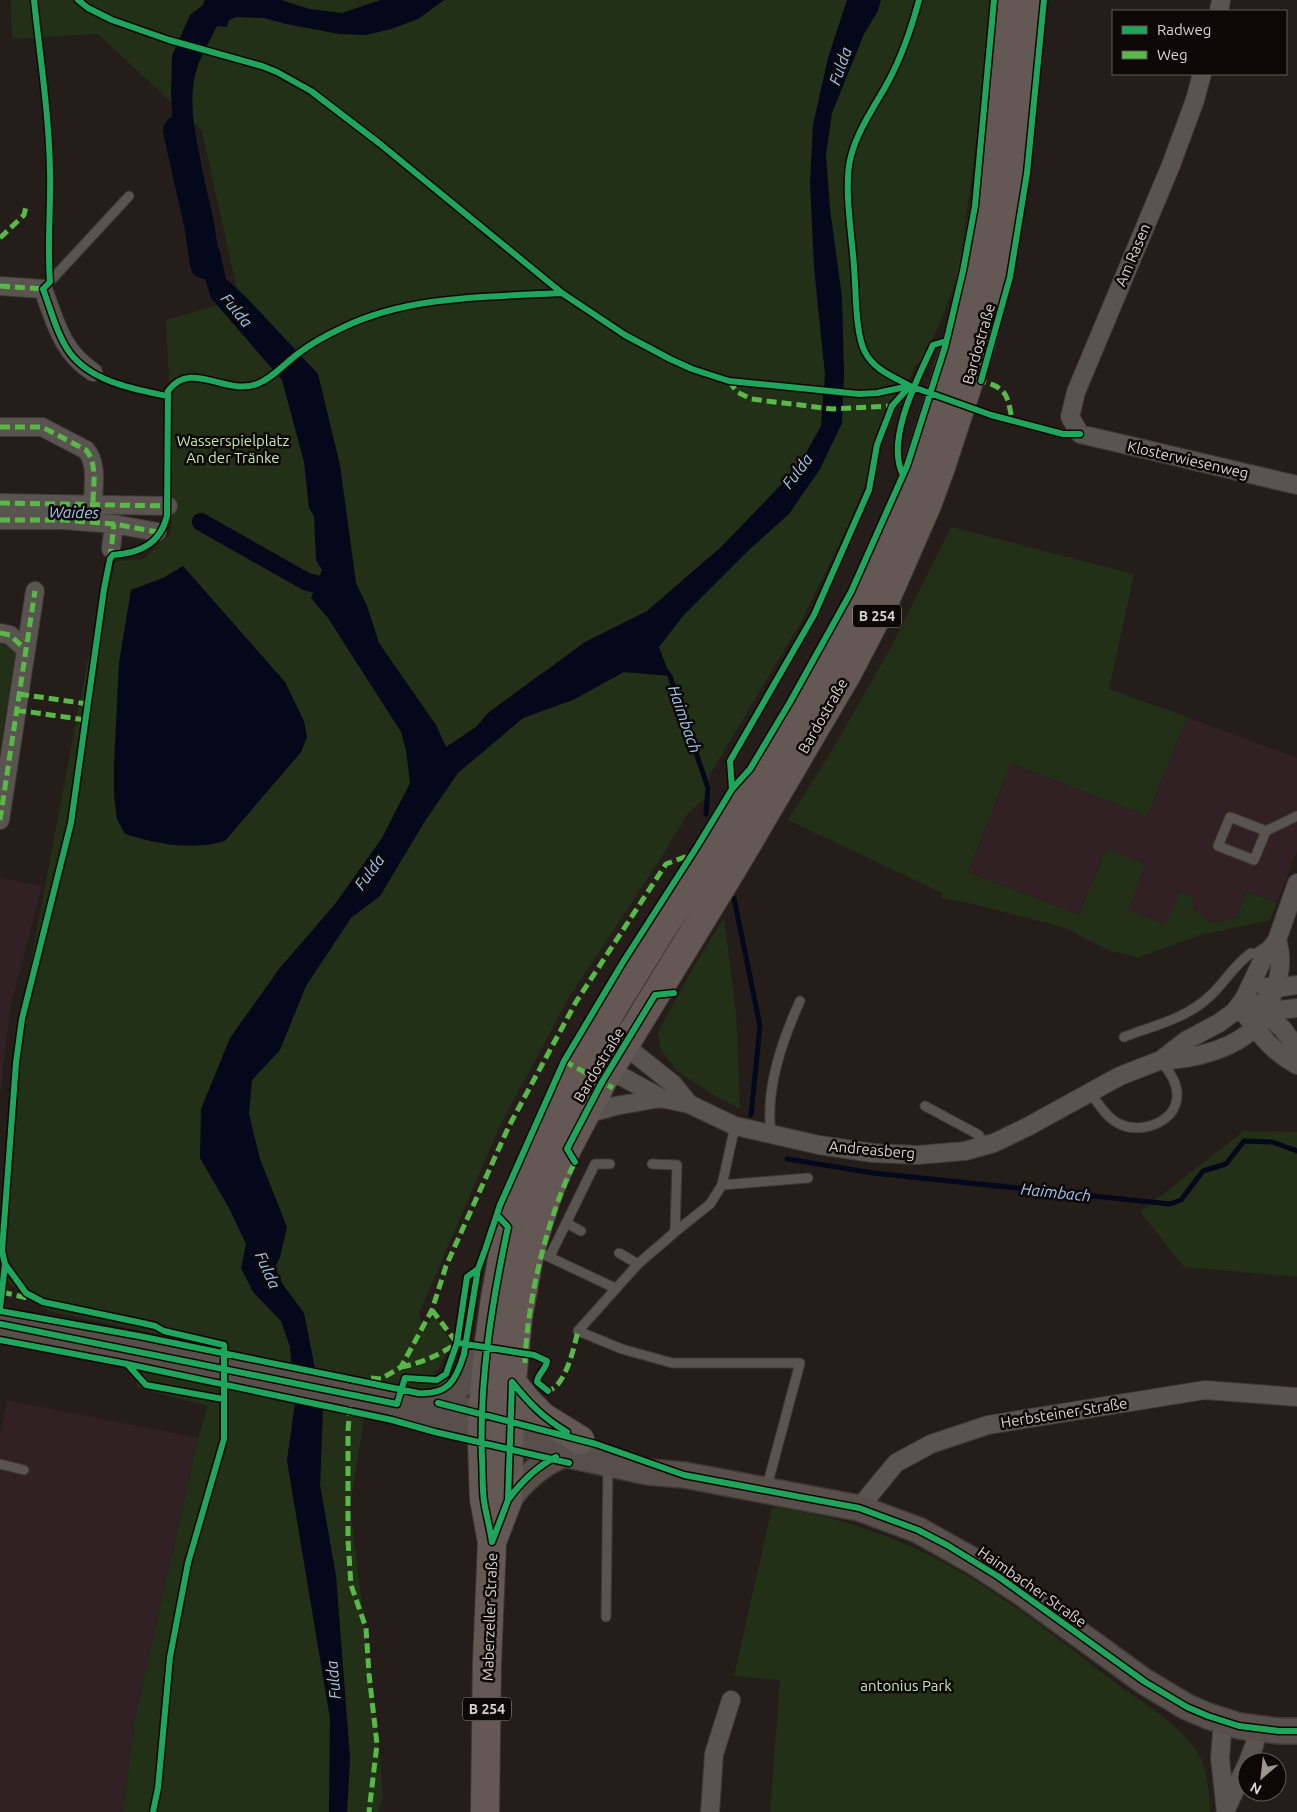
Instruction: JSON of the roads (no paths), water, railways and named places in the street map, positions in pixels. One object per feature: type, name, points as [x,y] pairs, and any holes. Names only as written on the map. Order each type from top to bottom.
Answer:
[{"type":"main road","name":"Bardostraße","points":[[482,1424],[488,1342],[502,1254],[517,1200],[533,1157],[613,1008],[665,924],[776,754],[868,587],[919,462],[958,338],[972,277],[987,194],[997,120],[1008,0]]},
{"type":"main road","name":"Bardostraße","points":[[510,1431],[518,1318],[540,1254],[547,1196],[583,1116],[610,1069],[733,868],[848,674],[885,601],[927,505],[940,470],[981,345],[996,282],[1022,111],[1031,0]]},
{"type":"main road","points":[[0,1324],[390,1402],[446,1424],[482,1424]]},
{"type":"main road","points":[[438,1403],[465,1382],[488,1342]]},
{"type":"main road","points":[[508,1500],[519,1484],[537,1469],[572,1447],[512,1382]]},
{"type":"main road","points":[[390,1402],[438,1403],[482,1424]]},
{"type":"main road","name":"Haimbacher Straße","points":[[482,1424],[684,1475],[859,1508],[918,1530],[948,1545],[1021,1592],[1145,1682],[1166,1695],[1201,1713],[1223,1721],[1258,1729],[1297,1731]]},
{"type":"main road","name":"Maberzeller Straße","points":[[482,1424],[484,1499],[492,1542],[487,1662],[485,1812]]},
{"type":"main road","name":"Maberzeller Straße","points":[[492,1542],[508,1500],[510,1431]]},
{"type":"main road","name":"Haimbacher Straße","points":[[572,1447],[608,1464],[648,1472],[684,1475]]},
{"type":"street","name":"Am Rasen","points":[[1080,434],[1070,418],[1076,392],[1171,165],[1195,100],[1202,75]]},
{"type":"street","points":[[0,286],[43,289],[65,344],[74,357],[93,372]]},
{"type":"street","points":[[0,427],[42,427],[86,450],[93,463],[92,504]]},
{"type":"street","name":"Klosterwiesenweg","points":[[1080,434],[1297,485]]},
{"type":"street","points":[[0,503],[168,506]]},
{"type":"street","points":[[0,520],[63,520],[114,524],[156,532]]},
{"type":"street","points":[[111,549],[114,524]]},
{"type":"street","points":[[0,820],[35,591]]},
{"type":"street","points":[[0,633],[10,634],[26,650]]},
{"type":"street","points":[[1245,996],[1263,959],[1278,940],[1297,883]]},
{"type":"street","points":[[1263,1016],[1276,988],[1280,965],[1278,940]]},
{"type":"street","points":[[1245,996],[1297,985]]},
{"type":"street","points":[[1245,996],[1263,1016],[1282,1028],[1297,1048]]},
{"type":"street","points":[[1245,996],[1263,1016],[1268,1044],[1297,1065]]},
{"type":"street","name":"Andreasberg","points":[[592,1047],[610,1069],[661,1098],[689,1104],[735,1126],[819,1145],[864,1152],[918,1155],[965,1151],[994,1143],[1028,1127],[1120,1076],[1161,1060],[1187,1040],[1219,1023],[1245,996]]},
{"type":"street","points":[[1263,1016],[1279,1010],[1297,1008]]},
{"type":"street","name":"Andreasberg","points":[[1161,1060],[1179,1060],[1195,1057],[1236,1042],[1263,1016]]},
{"type":"street","points":[[592,1047],[624,1045]]},
{"type":"street","name":"Andreasberg","points":[[624,1045],[673,1084],[689,1104]]},
{"type":"street","name":"Andreasberg","points":[[583,1116],[615,1106],[661,1098]]},
{"type":"street","name":"Herbsteiner Straße","points":[[859,1508],[896,1463],[931,1444],[988,1426],[1205,1390],[1297,1396]]},
{"type":"street","points":[[710,1812],[714,1754],[731,1700]]},
{"type":"street","points":[[1223,1721],[1220,1758],[1227,1810]]},
{"type":"street","points":[[1252,1752],[1258,1729]]},
{"type":"street","points":[[1227,1810],[1237,1786]]},
{"type":"lane","points":[[43,289],[129,196]]},
{"type":"lane","points":[[1266,831],[1230,817],[1218,846],[1254,860],[1266,831],[1297,816]]},
{"type":"lane","points":[[1124,1037],[1190,1012],[1211,996],[1238,962],[1251,953],[1254,954],[1278,940]]},
{"type":"lane","points":[[771,1134],[773,1078],[785,1034],[800,1000]]},
{"type":"lane","points":[[1090,1093],[1109,1116],[1122,1125],[1142,1128],[1152,1126],[1165,1118],[1173,1109],[1178,1093],[1174,1080],[1161,1060]]},
{"type":"lane","points":[[926,1106],[979,1135],[978,1138],[994,1143]]},
{"type":"lane","points":[[735,1126],[722,1185],[710,1204],[638,1264],[578,1331],[622,1349],[672,1363],[800,1362],[766,1490]]},
{"type":"lane","points":[[610,1164],[595,1164],[566,1223],[540,1254],[615,1288]]},
{"type":"lane","points":[[652,1164],[677,1165],[675,1232]]},
{"type":"lane","points":[[722,1185],[808,1178]]},
{"type":"lane","points":[[566,1223],[581,1231]]},
{"type":"lane","points":[[619,1253],[638,1264]]},
{"type":"lane","points":[[0,1464],[24,1470]]},
{"type":"lane","points":[[606,1617],[608,1464]]},
{"type":"water","points":[[205,0],[281,0],[310,9],[342,13],[380,0],[444,0],[418,19],[391,29],[366,35],[339,34],[264,18],[236,17],[229,20],[227,27],[217,26],[202,55],[194,78],[193,117],[202,169],[181,172],[174,145],[171,95],[172,56],[190,15],[203,5]]},
{"type":"water","points":[[847,0],[881,0],[878,11],[864,34],[832,113],[826,155],[830,209],[842,297],[844,373],[842,423],[820,469],[789,514],[750,549],[683,616],[659,647],[670,676],[624,672],[573,700],[523,718],[458,773],[425,821],[380,896],[351,918],[306,986],[280,1050],[252,1080],[249,1114],[260,1159],[287,1227],[280,1257],[275,1267],[282,1283],[304,1313],[323,1409],[320,1485],[336,1576],[350,1759],[347,1812],[329,1812],[330,1718],[287,1460],[295,1404],[290,1347],[281,1321],[253,1292],[241,1268],[246,1244],[229,1208],[200,1158],[201,1109],[230,1038],[279,969],[335,904],[382,838],[410,783],[406,750],[401,732],[328,618],[311,598],[322,570],[316,560],[314,516],[309,508],[304,462],[282,380],[211,298],[190,227],[208,222],[220,252],[226,279],[246,297],[318,374],[340,465],[356,583],[367,606],[379,643],[436,725],[446,747],[476,727],[489,712],[585,642],[647,611],[721,547],[798,467],[821,426],[825,375],[814,267],[810,182],[813,125],[828,58]]},
{"type":"water","points":[[183,566],[285,682],[304,721],[307,737],[301,752],[225,841],[199,846],[162,843],[125,834],[117,819],[114,795],[119,663],[131,590],[163,578]]},
{"type":"waterway","name":"Fulda","points":[[178,131],[199,224],[205,264]]},
{"type":"waterway","points":[[201,522],[307,582],[339,589]]},
{"type":"waterway","name":"Haimbach","points":[[667,672],[708,788],[706,814]]},
{"type":"waterway","name":"Haimbach","points":[[734,898],[760,1026],[751,1115]]},
{"type":"waterway","name":"Haimbach","points":[[787,1159],[873,1173],[1170,1204],[1181,1200],[1203,1171],[1226,1164],[1244,1141],[1272,1142],[1297,1151]]},
{"type":"park label","name":"Wasserspielplatz An der Tränke","points":[[233,450]]},
{"type":"park label","name":"antonius Park","points":[[906,1686]]},
{"type":"water label","name":"Waides","points":[[74,512]]}]
